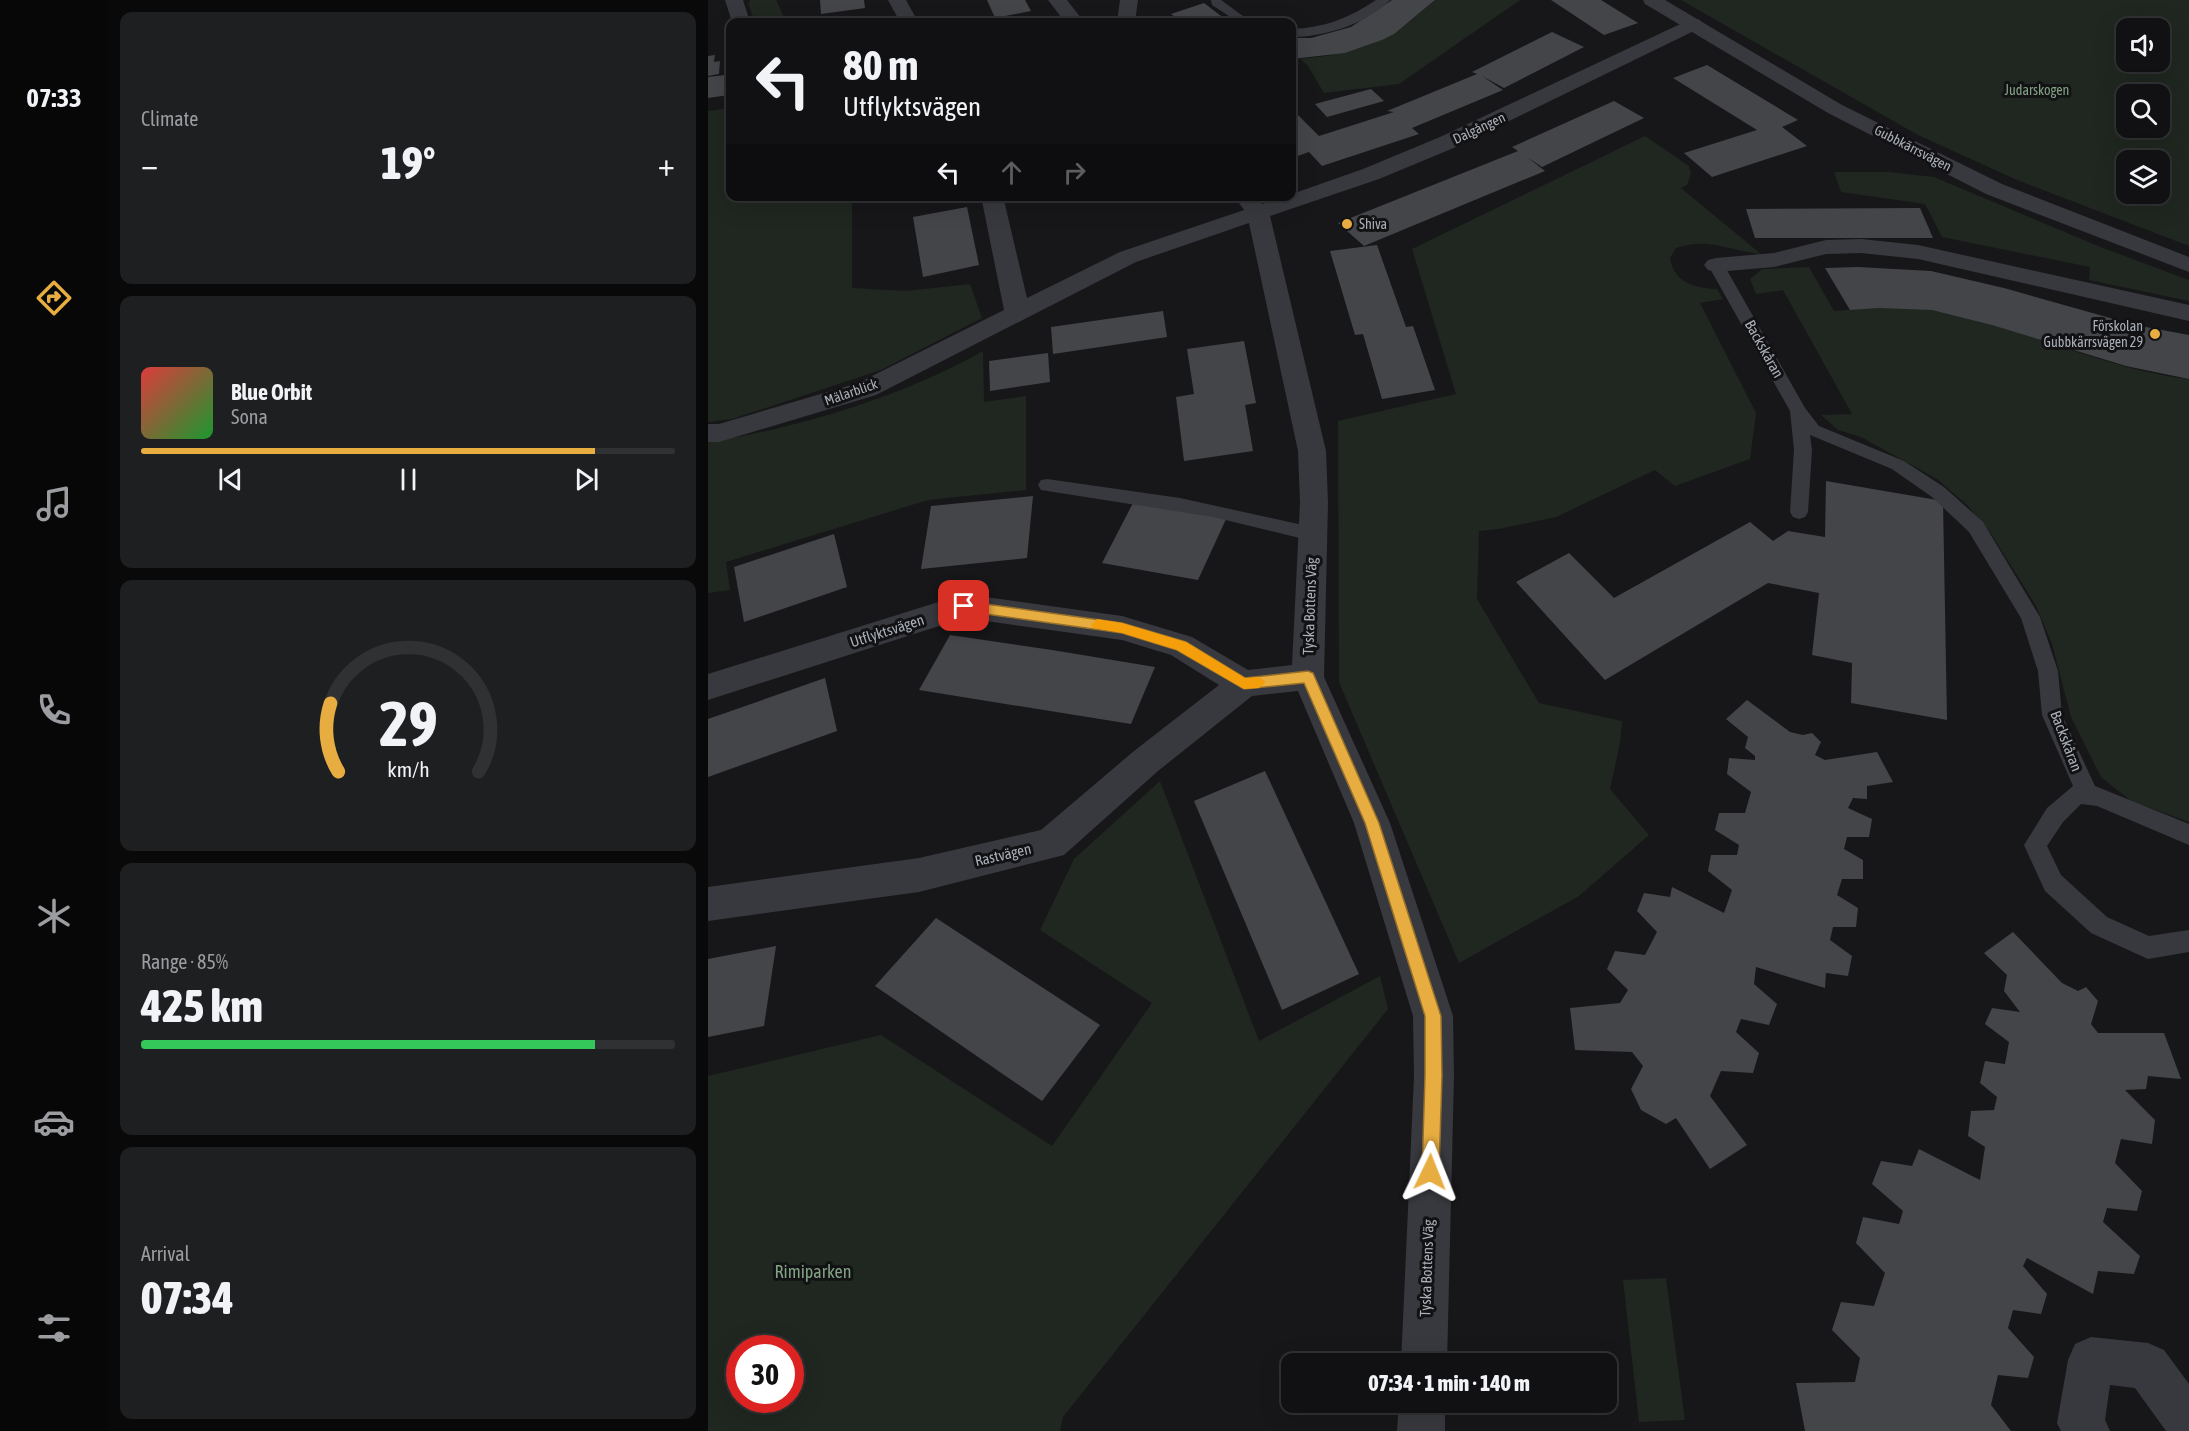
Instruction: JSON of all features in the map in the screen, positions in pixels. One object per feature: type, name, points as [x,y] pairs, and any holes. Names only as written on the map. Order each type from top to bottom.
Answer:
[{"type":"street","points":[[734,0],[740,18]]},
{"type":"street","points":[[897,0],[907,18]]},
{"type":"street","points":[[1057,0],[1072,18]]},
{"type":"street","points":[[1126,18],[1128,0]]},
{"type":"street","name":"Gubbkärrsvägen","points":[[1652,0],[1835,109],[1994,189],[2189,265]]},
{"type":"street","name":"Dalgången","points":[[1296,193],[1371,174],[1448,142],[1693,24]]},
{"type":"street","points":[[993,201],[1017,311]]},
{"type":"street","name":"Dalgången","points":[[1251,205],[1266,201]]},
{"type":"street","name":"Mälarblick","points":[[708,433],[719,433],[867,389],[1017,311],[1128,257],[1251,205]]},
{"type":"street","name":"Tyska Bottens Väg","points":[[1251,205],[1312,451],[1308,677],[1372,823],[1433,1016],[1434,1076],[1424,1353]]},
{"type":"street","name":"Backskåran","points":[[1716,265],[1774,260],[1826,247],[1861,246],[1918,252],[2189,313]]},
{"type":"street","name":"Utflyktsvägen","points":[[708,687],[964,606],[1122,628],[1181,646],[1244,684]]},
{"type":"street","points":[[1244,684],[1308,677]]},
{"type":"street","name":"Rastvägen","points":[[708,904],[919,875],[1051,844],[1146,762],[1244,684]]},
{"type":"street","points":[[2086,1431],[2081,1423],[2091,1360],[2148,1366],[2189,1424]]},
{"type":"street","points":[[1421,1431],[1422,1413]]},
{"type":"lane","points":[[1296,33],[1338,26],[1369,11],[1384,0]]},
{"type":"lane","points":[[1216,2],[1239,18]]},
{"type":"lane","name":"Backskåran","points":[[1716,265],[1798,411],[1813,430],[1898,465],[1938,492],[1976,527],[2030,617],[2048,671],[2052,715],[2087,794],[2077,794],[2055,815],[2035,844],[2053,883],[2099,925],[2148,948],[2189,941]]},
{"type":"lane","points":[[1798,411],[1803,450],[1799,512]]},
{"type":"lane","points":[[1047,485],[1131,495],[1238,514],[1312,534]]},
{"type":"lane","points":[[2087,794],[2099,796],[2146,814],[2189,835]]},
{"type":"green space","points":[[751,0],[776,0],[785,18],[754,18],[748,3]]},
{"type":"green space","points":[[1435,0],[1520,0],[1399,84],[1324,93],[1308,66],[1300,59],[1340,53],[1373,43],[1403,26]]},
{"type":"green space","name":"Judarskogen","points":[[1681,0],[2189,0],[2189,246],[2017,180],[1918,135]]},
{"type":"green space","points":[[726,109],[726,201],[852,201],[852,288],[906,291],[970,284],[982,318],[881,370],[732,419],[708,422],[708,111]]},
{"type":"green space","points":[[1645,136],[1689,166],[1691,173],[1687,185],[1681,188],[1761,254],[1699,244],[1676,248],[1670,258],[1672,266],[1681,279],[1701,287],[1717,289],[1723,299],[1700,303],[1756,413],[1750,459],[1675,486],[1655,470],[1556,517],[1479,531],[1477,599],[1539,703],[1622,721],[1620,743],[1610,789],[1649,835],[1579,896],[1459,963],[1339,682],[1338,421],[1456,394],[1412,249]]},
{"type":"green space","points":[[1834,172],[1888,172],[1934,177],[2098,246],[2189,280],[2189,301],[2089,280],[2090,267],[1942,237],[1925,204],[1841,192]]},
{"type":"green space","points":[[1809,267],[1834,311],[1870,308],[1931,310],[1996,325],[2124,366],[2189,379],[2189,822],[2131,801],[2101,777],[2071,717],[2052,644],[2036,606],[1990,532],[1966,504],[1937,479],[1861,437],[1838,430],[1821,415],[1852,414],[1783,290],[1756,294],[1750,279],[1762,269]]},
{"type":"green space","points":[[983,351],[984,402],[1026,396],[1026,490],[928,500],[726,562],[730,590],[708,593],[708,442],[778,428],[850,408],[920,382]]},
{"type":"green space","name":"Rimiparken","points":[[1160,781],[1259,1041],[1380,976],[1388,1009],[1063,1417],[1060,1431],[708,1431],[708,1076],[881,1035],[1052,1146],[1152,1003],[1040,930],[1074,859]]},
{"type":"green space","points":[[1666,1278],[1685,1420],[1639,1422],[1623,1280]]},
{"type":"building","points":[[820,0],[864,0],[865,8],[821,14]]},
{"type":"building","points":[[987,0],[1025,0],[1031,11],[995,18]]},
{"type":"building","points":[[1392,0],[1435,0],[1394,34],[1382,40],[1345,53],[1296,59],[1296,38],[1311,38],[1351,27]]},
{"type":"building","points":[[1551,0],[1601,0],[1638,23],[1604,35]]},
{"type":"building","points":[[1204,3],[1224,18],[1176,18],[1171,14]]},
{"type":"building","points":[[1552,32],[1584,47],[1504,88],[1482,76],[1503,90],[1412,128],[1419,134],[1322,166],[1309,152],[1296,157],[1296,113],[1319,136],[1394,112],[1387,111],[1477,74],[1472,72]]},
{"type":"building","points":[[715,55],[714,62],[720,61],[719,74],[708,76],[708,56]]},
{"type":"building","points":[[1707,65],[1798,120],[1782,127],[1807,146],[1712,177],[1684,153],[1757,130],[1673,78]]},
{"type":"building","points":[[725,75],[726,95],[708,98],[708,77]]},
{"type":"building","points":[[1371,89],[1384,101],[1327,117],[1315,104]]},
{"type":"building","points":[[1614,101],[1644,118],[1542,167],[1527,157],[1545,171],[1364,246],[1338,223],[1518,151],[1512,147]]},
{"type":"building","points":[[967,207],[979,265],[923,277],[913,217]]},
{"type":"building","points":[[1920,208],[1933,238],[1755,238],[1746,209]]},
{"type":"building","points":[[1377,245],[1406,327],[1413,326],[1435,390],[1382,399],[1363,334],[1355,335],[1330,251]]},
{"type":"building","points":[[1858,267],[1931,271],[2004,288],[2135,325],[2189,335],[2189,379],[2126,366],[1992,325],[1932,310],[1879,308],[1850,310],[1825,268]]},
{"type":"building","points":[[1163,311],[1167,337],[1053,354],[1051,327]]},
{"type":"building","points":[[1244,341],[1256,403],[1245,405],[1253,451],[1184,461],[1176,397],[1194,394],[1187,349]]},
{"type":"building","points":[[1048,353],[1050,382],[990,391],[989,361]]},
{"type":"building","points":[[1826,481],[1943,501],[1947,720],[1851,703],[1852,663],[1812,655],[1819,593],[1768,583],[1605,680],[1516,582],[1569,553],[1614,598],[1750,522],[1773,541],[1788,531],[1825,537]]},
{"type":"building","points":[[1033,496],[1027,558],[921,569],[931,506]]},
{"type":"building","points":[[1134,501],[1227,517],[1198,580],[1102,563]]},
{"type":"building","points":[[834,534],[847,587],[744,622],[734,567]]},
{"type":"building","points":[[950,635],[1155,667],[1131,724],[919,690]]},
{"type":"building","points":[[825,678],[837,731],[708,777],[708,719]]},
{"type":"building","points":[[1747,700],[1790,732],[1803,735],[1812,733],[1821,742],[1815,755],[1825,760],[1877,752],[1893,782],[1867,786],[1867,799],[1853,798],[1848,808],[1872,819],[1869,837],[1847,837],[1844,849],[1863,860],[1863,879],[1842,879],[1837,895],[1858,908],[1856,927],[1833,927],[1830,940],[1852,956],[1848,976],[1826,973],[1825,988],[1756,967],[1754,984],[1777,1004],[1769,1025],[1741,1019],[1736,1032],[1759,1053],[1753,1073],[1721,1071],[1710,1096],[1747,1145],[1710,1169],[1676,1118],[1666,1124],[1641,1110],[1631,1089],[1643,1066],[1632,1052],[1575,1050],[1570,1008],[1620,1003],[1628,990],[1607,969],[1615,951],[1645,955],[1657,932],[1637,911],[1644,893],[1670,897],[1672,887],[1724,913],[1732,890],[1708,871],[1711,855],[1737,855],[1739,845],[1715,830],[1719,813],[1745,813],[1751,792],[1727,774],[1729,758],[1755,760],[1755,756],[1745,748],[1748,737],[1726,719]]},
{"type":"building","points":[[1265,771],[1359,974],[1282,1010],[1194,801]]},
{"type":"building","points":[[936,918],[1100,1025],[1042,1101],[875,986]]},
{"type":"building","points":[[2013,932],[2062,983],[2078,991],[2086,987],[2098,1001],[2091,1024],[2098,1033],[2164,1033],[2181,1079],[2148,1076],[2146,1089],[2125,1090],[2155,1120],[2152,1144],[2121,1139],[2115,1163],[2142,1191],[2137,1211],[2107,1208],[2103,1222],[2140,1256],[2134,1274],[2098,1271],[2093,1294],[2027,1258],[2023,1266],[2047,1294],[2041,1314],[2013,1310],[2008,1328],[2034,1357],[2028,1378],[1998,1375],[1991,1405],[2011,1431],[1805,1431],[1796,1383],[1855,1382],[1860,1358],[1832,1330],[1841,1302],[1874,1306],[1885,1273],[1856,1243],[1863,1217],[1899,1224],[1903,1211],[1872,1184],[1881,1161],[1912,1166],[1919,1149],[1980,1180],[1985,1147],[1968,1136],[1971,1111],[1994,1110],[1997,1097],[1980,1083],[1985,1061],[2005,1064],[2009,1042],[1985,1024],[1992,1008],[2020,1012],[2004,991],[2007,975],[1984,953]]},
{"type":"building","points":[[776,946],[764,1026],[708,1037],[708,959]]},
{"type":"slow traffic","points":[[1097,625],[1122,628],[1181,646],[1244,684],[1259,682]]},
{"type":"place","name":"Shiva","points":[[1347,224]]},
{"type":"place","name":"Förskolan Gubbkärrsvägen 29","points":[[2155,334]]},
{"type":"route","points":[[964,606],[1122,628],[1181,646],[1244,684],[1308,677],[1372,823],[1433,1016],[1434,1076],[1430,1172]]}]
